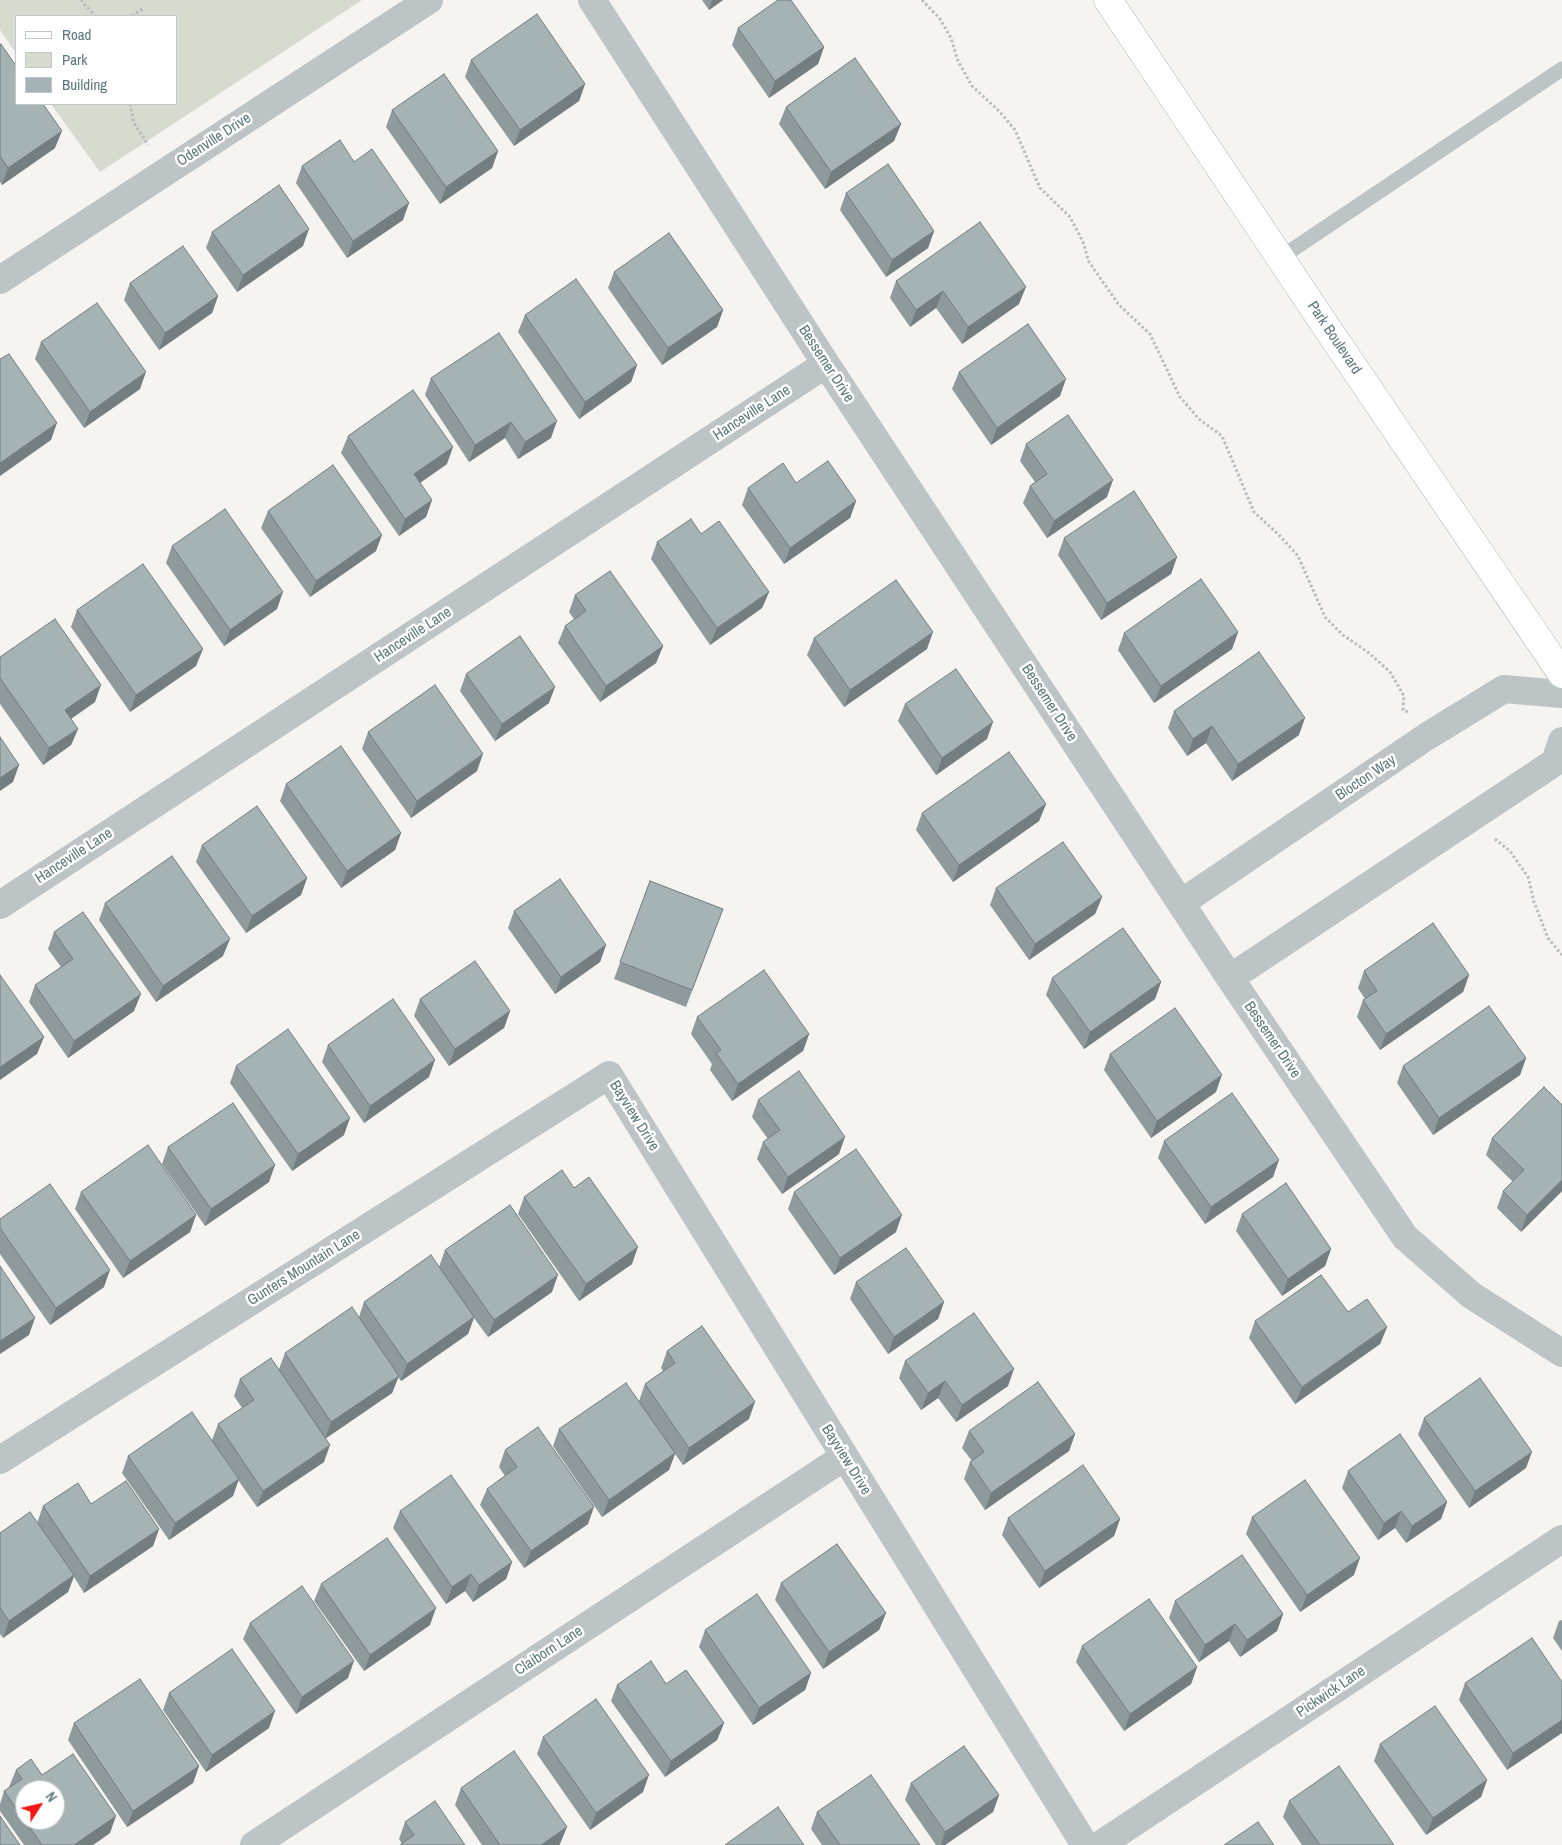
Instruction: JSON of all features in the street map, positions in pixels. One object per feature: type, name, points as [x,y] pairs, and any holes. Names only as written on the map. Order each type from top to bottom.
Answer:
[{"type":"main road","name":"Park Boulevard","points":[[1108,0],[1562,674]]},
{"type":"street","name":"Odenville Drive","points":[[0,280],[429,0]]},
{"type":"street","name":"Bessemer Drive","points":[[592,0],[826,364],[1230,978],[1405,1237],[1471,1295],[1562,1354]]},
{"type":"street","name":"Hanceville Lane","points":[[0,905],[826,364]]},
{"type":"street","name":"Blocton Way","points":[[1181,903],[1426,737],[1504,688],[1562,694]]},
{"type":"street","points":[[1230,978],[1555,762],[1562,741]]},
{"type":"street","name":"Bayview Drive","points":[[609,1075],[1085,1845]]},
{"type":"street","name":"Gunters Mountain Lane","points":[[0,1460],[609,1075]]},
{"type":"street","name":"Claiborn Lane","points":[[263,1842],[844,1457]]},
{"type":"street","name":"Pickwick Lane","points":[[1100,1845],[1562,1539]]},
{"type":"lane","points":[[1280,258],[1562,69]]},
{"type":"path","points":[[80,0],[94,15]]},
{"type":"path","points":[[922,0],[940,19],[951,38],[958,60],[972,86],[999,111],[1014,130],[1040,188],[1070,217],[1083,242],[1089,262],[1119,305],[1150,334],[1180,397],[1199,419],[1222,436],[1254,512],[1298,556],[1325,617],[1343,635],[1369,653],[1390,672],[1404,696],[1404,710],[1409,712]]},
{"type":"path","points":[[134,15],[144,8]]},
{"type":"path","points":[[130,105],[134,123],[148,145]]},
{"type":"path","points":[[1495,838],[1510,851],[1528,877],[1534,902],[1548,938],[1562,955]]},
{"type":"green space","points":[[0,0],[362,0],[100,172],[52,105],[178,105],[178,15],[15,15],[15,52],[0,30]]},
{"type":"building","points":[[778,0],[791,0],[824,47],[775,81],[738,28]]},
{"type":"building","points":[[537,14],[585,84],[520,130],[471,60]]},
{"type":"building","points":[[0,45],[15,65],[15,105],[44,105],[62,131],[8,168],[0,156]]},
{"type":"building","points":[[855,58],[901,124],[831,172],[786,107]]},
{"type":"building","points":[[444,74],[498,151],[446,187],[392,110]]},
{"type":"building","points":[[340,140],[354,162],[372,149],[409,203],[353,241],[302,166]]},
{"type":"building","points":[[888,164],[934,231],[892,260],[846,193]]},
{"type":"building","points":[[279,185],[309,229],[243,275],[212,232]]},
{"type":"building","points":[[980,222],[1026,287],[968,327],[943,291],[916,310],[896,281]]},
{"type":"building","points":[[669,233],[723,310],[668,348],[614,272]]},
{"type":"building","points":[[183,246],[218,296],[165,333],[130,283]]},
{"type":"building","points":[[576,279],[637,365],[585,402],[525,315]]},
{"type":"building","points":[[97,303],[146,372],[90,412],[41,342]]},
{"type":"building","points":[[1028,324],[1066,379],[997,428],[959,372]]},
{"type":"building","points":[[499,333],[557,421],[525,442],[511,422],[475,445],[431,378]]},
{"type":"building","points":[[9,354],[57,423],[0,463],[0,359]]},
{"type":"building","points":[[413,390],[453,447],[414,474],[432,500],[405,519],[348,436]]},
{"type":"building","points":[[1068,415],[1113,480],[1054,521],[1030,486],[1047,474],[1026,444]]},
{"type":"building","points":[[828,461],[856,501],[790,548],[748,488],[783,463],[796,483]]},
{"type":"building","points":[[333,465],[382,535],[316,581],[268,511]]},
{"type":"building","points":[[1134,491],[1177,557],[1107,603],[1064,538]]},
{"type":"building","points":[[225,509],[283,592],[230,630],[172,546]]},
{"type":"building","points":[[691,519],[701,534],[719,521],[769,592],[717,628],[657,542]]},
{"type":"building","points":[[143,564],[203,649],[136,695],[77,610]]},
{"type":"building","points":[[610,571],[663,646],[606,686],[565,626],[586,611],[575,595]]},
{"type":"building","points":[[1201,579],[1238,632],[1161,686],[1124,633]]},
{"type":"building","points":[[896,580],[933,632],[850,690],[814,638]]},
{"type":"building","points":[[55,619],[101,685],[65,710],[78,729],[49,748],[0,678],[0,657]]},
{"type":"building","points":[[520,636],[555,687],[502,724],[466,674]]},
{"type":"building","points":[[1259,652],[1305,718],[1238,764],[1212,726],[1193,739],[1174,711]]},
{"type":"building","points":[[956,669],[993,722],[942,758],[905,704]]},
{"type":"building","points":[[435,685],[483,754],[417,801],[368,732]]},
{"type":"building","points":[[0,737],[19,765],[0,778]]},
{"type":"building","points":[[341,746],[401,833],[347,871],[286,784]]},
{"type":"building","points":[[1009,752],[1046,804],[959,865],[922,813]]},
{"type":"building","points":[[257,806],[307,878],[252,916],[202,845]]},
{"type":"building","points":[[1063,842],[1102,897],[1035,944],[996,888]]},
{"type":"building","points":[[172,856],[230,939],[163,986],[105,903]]},
{"type":"building","points":[[560,879],[606,945],[561,977],[514,911]]},
{"type":"building","points":[[650,881],[723,909],[692,990],[620,962]]},
{"type":"building","points":[[83,912],[141,994],[74,1041],[35,985],[73,959],[54,932]]},
{"type":"building","points":[[1433,923],[1469,975],[1386,1034],[1363,1000],[1377,991],[1364,971]]},
{"type":"building","points":[[1123,928],[1161,982],[1090,1032],[1052,978]]},
{"type":"building","points":[[475,961],[510,1011],[455,1049],[420,999]]},
{"type":"building","points":[[764,970],[809,1034],[738,1084],[716,1053],[721,1050],[697,1017]]},
{"type":"building","points":[[0,975],[44,1037],[0,1067]]},
{"type":"building","points":[[393,999],[435,1060],[370,1106],[328,1045]]},
{"type":"building","points":[[1489,1006],[1526,1058],[1439,1118],[1403,1066]]},
{"type":"building","points":[[1175,1008],[1222,1075],[1157,1121],[1110,1054]]},
{"type":"building","points":[[288,1029],[350,1118],[298,1154],[236,1066]]},
{"type":"building","points":[[799,1071],[845,1137],[788,1177],[763,1142],[780,1130],[758,1100]]},
{"type":"building","points":[[1544,1087],[1562,1105],[1562,1180],[1527,1215],[1503,1191],[1524,1170],[1492,1138]]},
{"type":"building","points":[[1232,1093],[1279,1160],[1211,1207],[1164,1141]]},
{"type":"building","points":[[233,1103],[275,1165],[211,1209],[168,1147]]},
{"type":"building","points":[[148,1145],[196,1215],[130,1261],[81,1192]]},
{"type":"building","points":[[856,1149],[902,1215],[840,1258],[794,1192]]},
{"type":"building","points":[[562,1170],[574,1188],[589,1177],[638,1247],[586,1284],[524,1197]]},
{"type":"building","points":[[1286,1183],[1331,1249],[1288,1279],[1242,1214]]},
{"type":"building","points":[[50,1184],[110,1270],[56,1308],[0,1228],[0,1219]]},
{"type":"building","points":[[510,1205],[558,1275],[494,1320],[445,1250]]},
{"type":"building","points":[[906,1248],[944,1302],[894,1337],[856,1282]]},
{"type":"building","points":[[431,1255],[474,1317],[407,1364],[364,1302]]},
{"type":"building","points":[[0,1266],[35,1318],[0,1341]]},
{"type":"building","points":[[1321,1275],[1348,1312],[1367,1299],[1387,1327],[1302,1387],[1255,1321]]},
{"type":"building","points":[[352,1307],[399,1376],[331,1422],[285,1353]]},
{"type":"building","points":[[974,1313],[1014,1369],[962,1405],[945,1381],[928,1393],[905,1361]]},
{"type":"building","points":[[702,1326],[755,1402],[689,1448],[645,1384],[675,1363],[667,1351]]},
{"type":"building","points":[[271,1358],[330,1445],[263,1491],[218,1424],[254,1400],[240,1379]]},
{"type":"building","points":[[1480,1378],[1532,1452],[1475,1491],[1424,1418]]},
{"type":"building","points":[[1038,1382],[1075,1434],[991,1493],[970,1462],[984,1452],[969,1431]]},
{"type":"building","points":[[626,1383],[675,1453],[609,1500],[559,1429]]},
{"type":"building","points":[[192,1412],[239,1479],[175,1523],[128,1456]]},
{"type":"building","points":[[538,1427],[594,1507],[531,1551],[487,1489],[517,1467],[505,1450]]},
{"type":"building","points":[[1400,1434],[1447,1502],[1412,1526],[1401,1511],[1384,1523],[1348,1471]]},
{"type":"building","points":[[1083,1465],[1120,1519],[1045,1571],[1008,1518]]},
{"type":"building","points":[[451,1475],[512,1562],[479,1585],[471,1574],[452,1587],[400,1511]]},
{"type":"building","points":[[1305,1480],[1360,1558],[1307,1595],[1252,1517]]},
{"type":"building","points":[[126,1481],[159,1529],[90,1576],[43,1506],[78,1483],[91,1504]]},
{"type":"building","points":[[30,1512],[74,1575],[9,1621],[0,1608],[0,1533]]},
{"type":"building","points":[[387,1538],[436,1608],[370,1655],[321,1584]]},
{"type":"building","points":[[837,1544],[886,1613],[829,1652],[781,1583]]},
{"type":"building","points":[[1242,1555],[1283,1614],[1247,1640],[1235,1624],[1205,1645],[1175,1601]]},
{"type":"building","points":[[302,1586],[354,1661],[302,1697],[250,1623]]},
{"type":"building","points":[[757,1594],[811,1673],[759,1708],[705,1630]]},
{"type":"building","points":[[1149,1599],[1197,1667],[1130,1714],[1082,1646]]},
{"type":"building","points":[[1532,1638],[1562,1682],[1562,1720],[1513,1753],[1465,1683]]},
{"type":"building","points":[[232,1649],[275,1711],[212,1755],[169,1693]]},
{"type":"building","points":[[651,1661],[666,1684],[686,1670],[724,1723],[671,1761],[617,1685]]},
{"type":"building","points":[[140,1679],[199,1766],[133,1811],[74,1723]]},
{"type":"building","points":[[596,1699],[649,1775],[596,1813],[543,1737]]},
{"type":"building","points":[[1435,1706],[1487,1780],[1433,1818],[1380,1744]]},
{"type":"building","points":[[964,1746],[999,1795],[945,1832],[911,1783]]},
{"type":"building","points":[[514,1751],[567,1827],[541,1845],[500,1845],[461,1788]]},
{"type":"building","points":[[73,1754],[116,1816],[74,1845],[42,1845],[31,1830],[65,1830],[65,1780],[20,1780],[22,1779],[16,1770],[31,1759],[42,1775]]},
{"type":"building","points":[[1339,1766],[1394,1845],[1320,1845],[1289,1801]]},
{"type":"building","points":[[871,1775],[920,1845],[840,1845],[817,1812]]},
{"type":"building","points":[[15,1784],[15,1807],[4,1791]]},
{"type":"building","points":[[435,1801],[465,1845],[400,1845],[414,1835],[405,1822]]},
{"type":"building","points":[[778,1807],[804,1845],[725,1845]]},
{"type":"building","points":[[0,1816],[20,1845],[0,1845]]},
{"type":"building","points":[[1258,1822],[1274,1845],[1224,1845]]}]
